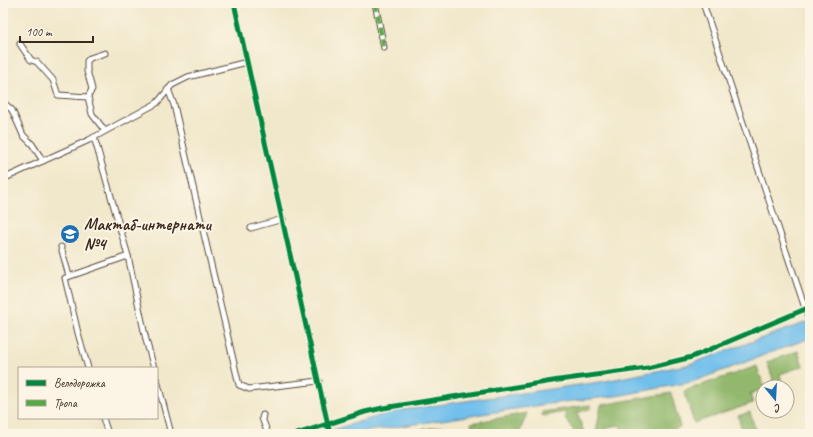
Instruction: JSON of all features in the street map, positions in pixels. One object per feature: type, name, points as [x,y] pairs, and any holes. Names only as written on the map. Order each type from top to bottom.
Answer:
[{"type":"street","points":[[234,3],[330,434]]},
{"type":"street","points":[[375,3],[384,48]]},
{"type":"street","points":[[703,3],[807,307],[807,315],[810,323]]},
{"type":"street","points":[[20,44],[31,60],[37,62],[53,80],[58,95],[88,97]]},
{"type":"street","points":[[105,53],[90,58],[87,61],[87,71],[92,89],[88,97],[92,114],[105,131]]},
{"type":"street","points":[[3,179],[94,137],[157,103],[168,89],[188,77],[247,62]]},
{"type":"street","points":[[168,89],[174,105],[199,208],[239,385],[249,389],[319,381]]},
{"type":"street","points":[[3,102],[12,110],[23,135],[32,144],[43,161]]},
{"type":"street","points":[[94,137],[128,256],[154,367]]},
{"type":"street","points":[[251,228],[283,219]]},
{"type":"street","points":[[61,247],[69,276]]},
{"type":"street","points":[[88,367],[65,278],[128,256]]},
{"type":"street","points":[[297,434],[328,423],[384,408],[559,380],[647,368],[692,357],[807,307]]},
{"type":"street","points":[[158,384],[171,434]]},
{"type":"street","points":[[263,415],[262,418],[268,434]]},
{"type":"street","points":[[103,419],[108,434]]},
{"type":"green space","points":[[798,351],[803,366],[780,374],[781,379],[773,379],[767,362]]},
{"type":"green space","points":[[757,366],[761,379],[755,379],[755,392],[750,394],[753,403],[694,423],[684,391]]},
{"type":"green space","points":[[671,393],[680,427],[657,434],[627,434],[619,425],[608,427],[606,434],[596,433],[601,405]]},
{"type":"green space","points":[[590,405],[592,408],[577,413],[584,432],[582,434],[576,434],[566,420],[565,412],[542,416],[542,412]]},
{"type":"green space","points":[[750,412],[755,429],[743,433],[738,416]]},
{"type":"green space","points":[[527,413],[519,434],[474,434],[471,423]]},
{"type":"green space","points":[[443,426],[445,434],[391,434]]},
{"type":"water","points":[[810,321],[810,338],[692,382],[616,396],[548,404],[369,431],[361,434],[319,434],[395,411],[600,382],[687,365]]},
{"type":"marked path","points":[[375,3],[384,48]]},
{"type":"cycle path","points":[[234,3],[330,434]]},
{"type":"cycle path","points":[[297,434],[365,412],[383,408],[559,380],[647,368],[692,357],[810,307]]},
{"type":"place","name":"Мактаб-интернати №4","points":[[70,234]]}]
